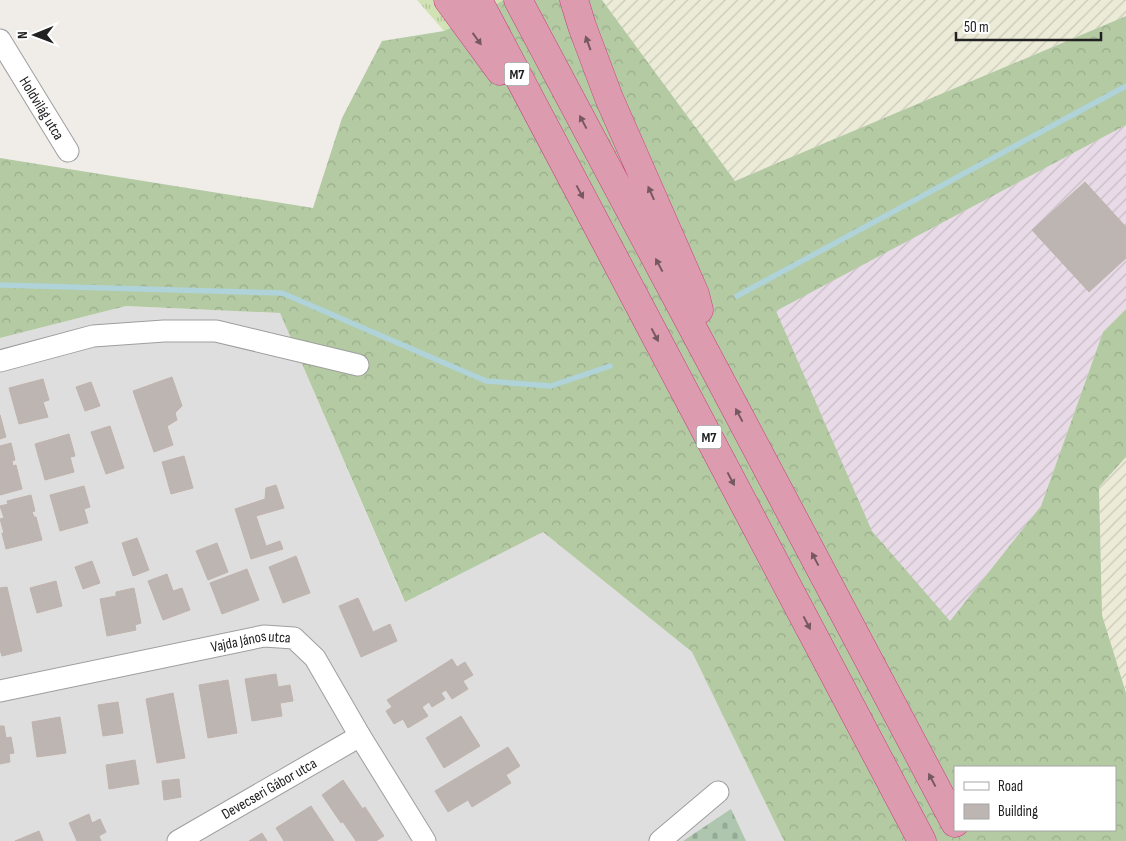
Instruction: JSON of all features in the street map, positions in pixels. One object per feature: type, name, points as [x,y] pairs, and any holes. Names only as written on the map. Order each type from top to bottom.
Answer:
[{"type":"highway","points":[[448,0],[557,148]]},
{"type":"highway","name":"M7","points":[[478,0],[922,841]]},
{"type":"highway","name":"M7","points":[[518,0],[954,821]]},
{"type":"highway","points":[[574,0],[609,98],[695,294],[715,370]]},
{"type":"street","name":"Holdvilág utca","points":[[0,40],[68,151]]},
{"type":"street","points":[[0,362],[93,336],[164,331],[216,331],[358,365]]},
{"type":"street","name":"Vajda János utca","points":[[0,691],[264,636],[294,638],[315,658],[360,736],[425,841]]},
{"type":"street","name":"Devecseri Gábor utca","points":[[178,841],[360,736]]},
{"type":"street","points":[[660,841],[718,792]]},
{"type":"shaded area","points":[[1126,125],[1126,309],[1103,332],[1041,506],[950,622],[872,531],[775,311]]},
{"type":"shaded area","points":[[126,306],[280,313],[404,601],[543,532],[692,652],[784,841],[0,841],[0,338]]},
{"type":"green space","points":[[417,0],[504,0],[444,31]]},
{"type":"green space","points":[[504,0],[602,0],[735,181],[1126,16],[1126,125],[776,311],[872,531],[950,621],[1041,506],[1103,332],[1126,309],[1126,457],[1099,487],[1102,615],[1126,693],[1126,841],[784,841],[692,652],[543,532],[405,602],[280,313],[126,306],[0,338],[0,158],[313,208],[342,118],[382,41],[444,31]]},
{"type":"green space","points":[[602,0],[1126,0],[1126,16],[735,181]]},
{"type":"green space","points":[[1126,457],[1126,693],[1102,615],[1099,487]]},
{"type":"green space","points":[[731,809],[746,841],[683,841]]},
{"type":"building","points":[[1085,182],[1126,227],[1126,258],[1089,292],[1032,230]]},
{"type":"building","points":[[172,377],[182,406],[175,413],[177,420],[167,426],[173,445],[154,452],[133,391]]},
{"type":"building","points":[[43,379],[49,400],[43,402],[48,417],[19,424],[9,388]]},
{"type":"building","points":[[91,382],[100,406],[85,411],[76,387]]},
{"type":"building","points":[[0,415],[6,437],[0,439]]},
{"type":"building","points":[[110,426],[124,468],[106,474],[91,432]]},
{"type":"building","points":[[69,434],[75,456],[70,457],[74,472],[45,480],[35,444]]},
{"type":"building","points":[[11,443],[15,460],[12,461],[13,466],[16,465],[22,489],[0,495],[0,446]]},
{"type":"building","points":[[184,456],[193,488],[171,494],[162,462]]},
{"type":"building","points":[[276,485],[284,508],[256,516],[266,546],[280,541],[283,549],[251,559],[235,509],[265,499],[266,488]]},
{"type":"building","points":[[84,486],[90,507],[84,509],[88,523],[60,531],[50,495]]},
{"type":"building","points":[[31,495],[35,511],[32,512],[34,517],[36,517],[42,540],[6,549],[0,519],[4,518],[0,506],[8,504],[7,501]]},
{"type":"building","points":[[137,538],[149,570],[133,576],[122,543]]},
{"type":"building","points":[[217,543],[228,572],[208,580],[196,551]]},
{"type":"building","points":[[296,556],[310,593],[283,603],[269,567]]},
{"type":"building","points":[[92,561],[100,583],[83,589],[75,567]]},
{"type":"building","points":[[247,569],[259,600],[222,614],[210,583]]},
{"type":"building","points":[[167,574],[173,591],[182,588],[190,610],[163,620],[148,581]]},
{"type":"building","points":[[56,581],[62,606],[37,613],[30,588]]},
{"type":"building","points":[[7,587],[22,651],[2,656],[0,650],[0,588]]},
{"type":"building","points":[[134,588],[141,623],[135,625],[136,630],[107,636],[100,599],[116,596],[116,592]]},
{"type":"building","points":[[358,598],[373,632],[390,624],[397,641],[361,657],[339,606]]},
{"type":"building","points":[[452,659],[457,667],[465,662],[473,675],[463,681],[468,689],[452,699],[446,690],[441,693],[445,699],[432,707],[429,702],[422,707],[428,716],[408,728],[403,719],[394,724],[386,711],[392,707],[387,700]]},
{"type":"building","points":[[276,674],[278,687],[290,685],[293,701],[280,703],[282,716],[252,721],[245,679]]},
{"type":"building","points":[[228,680],[237,733],[208,738],[199,685]]},
{"type":"building","points":[[173,693],[185,758],[157,763],[146,699]]},
{"type":"building","points":[[118,702],[123,733],[103,736],[98,705]]},
{"type":"building","points":[[461,716],[480,746],[444,768],[426,738]]},
{"type":"building","points":[[60,717],[66,753],[37,757],[32,722]]},
{"type":"building","points":[[0,726],[4,726],[6,738],[11,737],[14,753],[9,754],[10,762],[0,764]]},
{"type":"building","points":[[508,747],[520,766],[506,775],[511,783],[472,807],[468,800],[448,812],[435,791]]},
{"type":"building","points":[[135,760],[139,784],[109,789],[106,765]]},
{"type":"building","points":[[179,779],[181,797],[164,800],[162,781]]},
{"type":"building","points":[[343,780],[362,808],[341,823],[322,795]]},
{"type":"building","points":[[311,806],[334,841],[284,841],[276,828]]},
{"type":"building","points":[[365,807],[384,836],[376,841],[356,841],[343,822]]},
{"type":"building","points":[[89,814],[92,823],[100,819],[106,832],[99,836],[101,841],[77,841],[69,823]]},
{"type":"building","points":[[39,831],[43,841],[15,841]]},
{"type":"building","points":[[262,833],[267,841],[249,841]]},
{"type":"waterway","points":[[737,296],[1126,86]]},
{"type":"waterway","points":[[0,285],[282,293],[486,381],[551,386],[610,366]]}]
